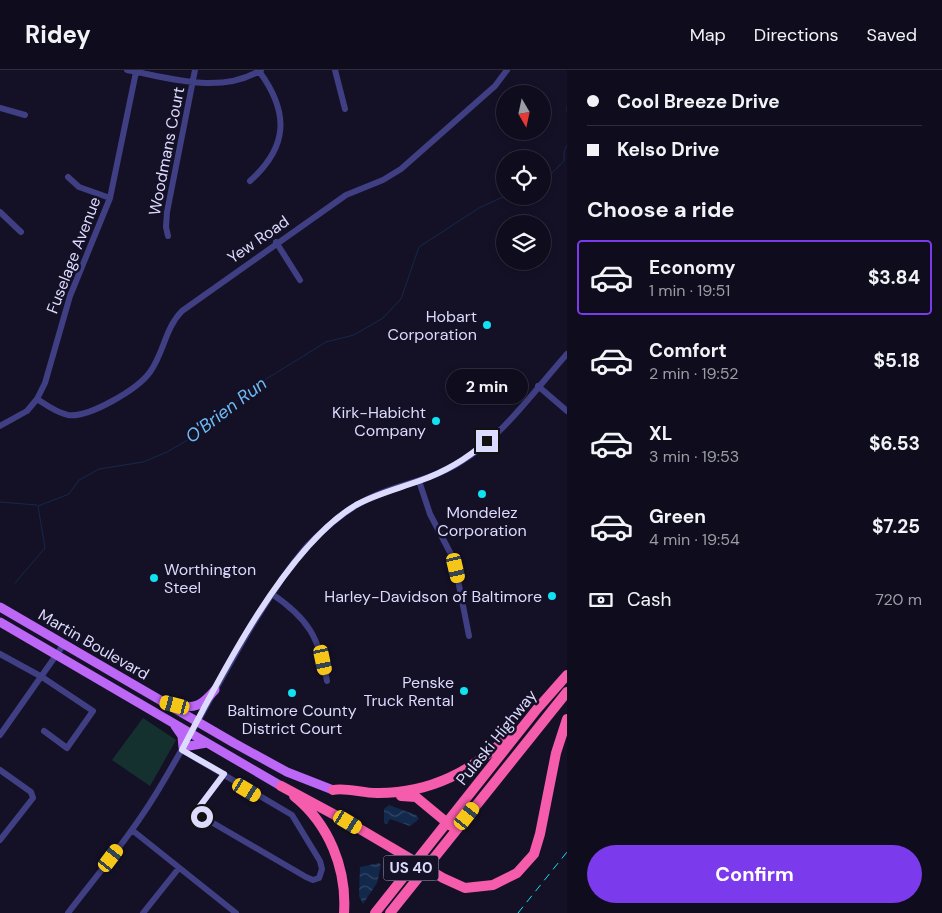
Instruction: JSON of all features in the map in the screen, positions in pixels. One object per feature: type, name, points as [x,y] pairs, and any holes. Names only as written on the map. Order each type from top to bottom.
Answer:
[{"type":"highway","name":"Pulaski Highway","points":[[375,913],[537,709],[567,675]]},
{"type":"highway","name":"Pulaski Highway","points":[[390,913],[567,692]]},
{"type":"highway","points":[[333,790],[381,794],[416,789],[443,782],[480,761],[537,709]]},
{"type":"highway","points":[[282,786],[443,878],[465,888],[484,887],[510,878],[530,860],[538,842],[554,761],[567,719]]},
{"type":"highway","points":[[282,786],[314,817],[335,852],[342,879],[344,913]]},
{"type":"highway","points":[[333,790],[368,797],[416,797],[456,830]]},
{"type":"main road","name":"Martin Boulevard","points":[[0,607],[197,722],[287,772],[333,790]]},
{"type":"main road","name":"Martin Boulevard","points":[[0,622],[282,786]]},
{"type":"main road","points":[[164,702],[195,708],[202,704],[215,690]]},
{"type":"main road","points":[[171,722],[180,733],[183,748],[207,743]]},
{"type":"street","points":[[127,70],[192,82],[230,82],[260,71],[278,104],[281,131],[271,156],[250,181]]},
{"type":"street","name":"Woodmans Court","points":[[168,236],[166,227],[167,212],[195,70]]},
{"type":"street","points":[[335,70],[345,109]]},
{"type":"street","name":"Yew Road","points":[[37,399],[63,414],[82,415],[130,390],[150,373],[170,327],[182,311],[276,242],[346,195],[375,184],[401,169],[495,86],[507,70]]},
{"type":"street","name":"Fuselage Avenue","points":[[0,426],[18,418],[37,399],[45,383],[70,296],[110,198],[136,72]]},
{"type":"street","points":[[0,108],[25,115]]},
{"type":"street","points":[[68,177],[79,187],[110,198]]},
{"type":"street","points":[[0,212],[20,232]]},
{"type":"street","points":[[276,242],[300,280]]},
{"type":"street","points":[[68,913],[132,830],[183,748],[272,594],[307,547],[346,512],[377,495],[447,470],[476,451],[499,430],[567,354]]},
{"type":"street","points":[[538,386],[567,410]]},
{"type":"street","points":[[419,481],[430,514],[455,564],[469,636]]},
{"type":"street","points":[[272,594],[293,609],[309,626],[318,644],[327,681]]},
{"type":"street","points":[[0,735],[64,644]]},
{"type":"street","points":[[0,654],[42,677],[94,711],[67,748],[44,731]]},
{"type":"street","points":[[183,748],[292,815],[320,861],[322,870],[319,878],[313,880],[306,877],[201,816],[200,806],[224,774]]},
{"type":"street","points":[[0,770],[31,792],[34,798],[0,840]]},
{"type":"street","points":[[132,830],[236,913]]},
{"type":"street","points":[[143,913],[179,868]]},
{"type":"green space","points":[[143,718],[176,740],[150,786],[112,760]]},
{"type":"water","points":[[389,805],[416,815],[419,819],[410,826],[390,819],[387,824],[384,823],[384,809]]},
{"type":"water","points":[[379,863],[381,865],[377,883],[363,904],[359,896],[360,867]]},
{"type":"waterway","name":"O'Brien Run","points":[[567,106],[567,112]]},
{"type":"waterway","name":"O'Brien Run","points":[[551,174],[564,161],[564,152],[567,145]]},
{"type":"waterway","name":"O'Brien Run","points":[[15,583],[45,548],[38,506],[69,494],[79,480],[99,469],[143,462],[167,452],[205,430],[250,389],[326,342],[354,335],[383,318],[401,299],[419,247],[479,208],[496,200]]},
{"type":"waterway","points":[[0,502],[37,505]]},
{"type":"railway","points":[[518,913],[567,852]]},
{"type":"place","name":"Hobart Corporation","points":[[487,325]]},
{"type":"place","name":"Kirk-Habicht Company","points":[[436,421]]},
{"type":"place","name":"Mondelez Corporation","points":[[482,494]]},
{"type":"place","name":"Worthington Steel","points":[[154,578]]},
{"type":"place","name":"Harley-Davidson of Baltimore","points":[[552,596]]},
{"type":"place","name":"Penske Truck Rental","points":[[464,691]]},
{"type":"place","name":"Baltimore County District Court","points":[[292,693]]},
{"type":"route","points":[[202,817],[199,813],[200,806],[224,774],[182,750],[226,670],[272,594],[307,547],[332,523],[356,505],[394,488],[447,470],[467,458],[487,441]]}]
